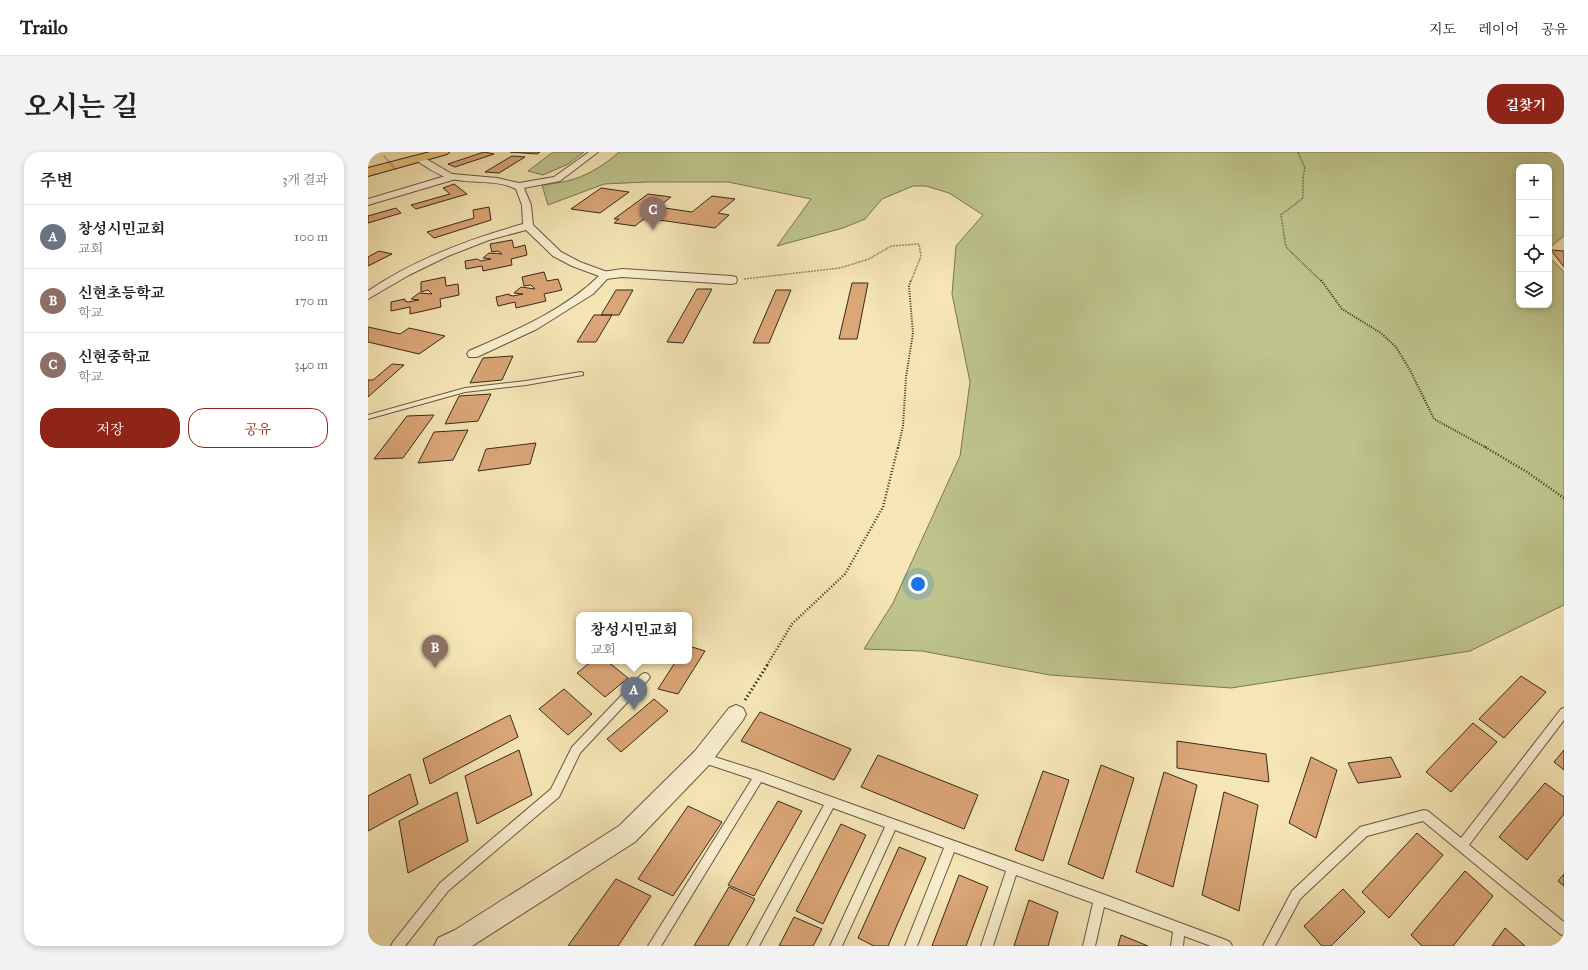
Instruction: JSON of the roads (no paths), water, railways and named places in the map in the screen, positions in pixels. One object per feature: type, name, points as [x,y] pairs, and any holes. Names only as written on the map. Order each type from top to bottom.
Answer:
[{"type":"main road","points":[[369,169],[431,152]]},
{"type":"main road","points":[[369,169],[438,152]]},
{"type":"main road","points":[[369,169],[420,159],[443,152]]},
{"type":"street","points":[[368,202],[452,177],[486,179],[518,186],[557,179],[594,152]]},
{"type":"street","points":[[420,159],[452,177]]},
{"type":"street","points":[[518,186],[522,191],[529,217],[528,226]]},
{"type":"street","points":[[528,226],[557,254],[576,264],[606,275],[622,273],[731,280]]},
{"type":"street","points":[[368,296],[405,272],[432,258],[503,232],[528,226]]},
{"type":"street","points":[[473,354],[533,327],[589,292],[606,275]]},
{"type":"street","points":[[446,946],[463,938],[627,834],[702,758],[736,714]]},
{"type":"lane","points":[[368,417],[465,390],[526,383],[581,374]]},
{"type":"lane","points":[[397,946],[444,886],[555,793],[576,750],[645,677]]},
{"type":"lane","points":[[1462,846],[1564,712]]},
{"type":"lane","points":[[702,758],[759,776],[1226,946]]},
{"type":"lane","points":[[654,946],[759,776]]},
{"type":"lane","points":[[753,946],[831,802]]},
{"type":"lane","points":[[1269,946],[1296,895],[1364,831],[1424,815],[1564,930]]},
{"type":"lane","points":[[836,946],[892,824]]},
{"type":"lane","points":[[911,946],[951,845]]},
{"type":"lane","points":[[987,946],[1013,868]]},
{"type":"lane","points":[[1089,946],[1100,899]]},
{"type":"lane","points":[[1177,946],[1179,928]]},
{"type":"place","name":"신현중학교","points":[[653,230]]},
{"type":"place","name":"신현초등학교","points":[[435,668]]},
{"type":"place","name":"창성시민교회","points":[[634,710]]}]
